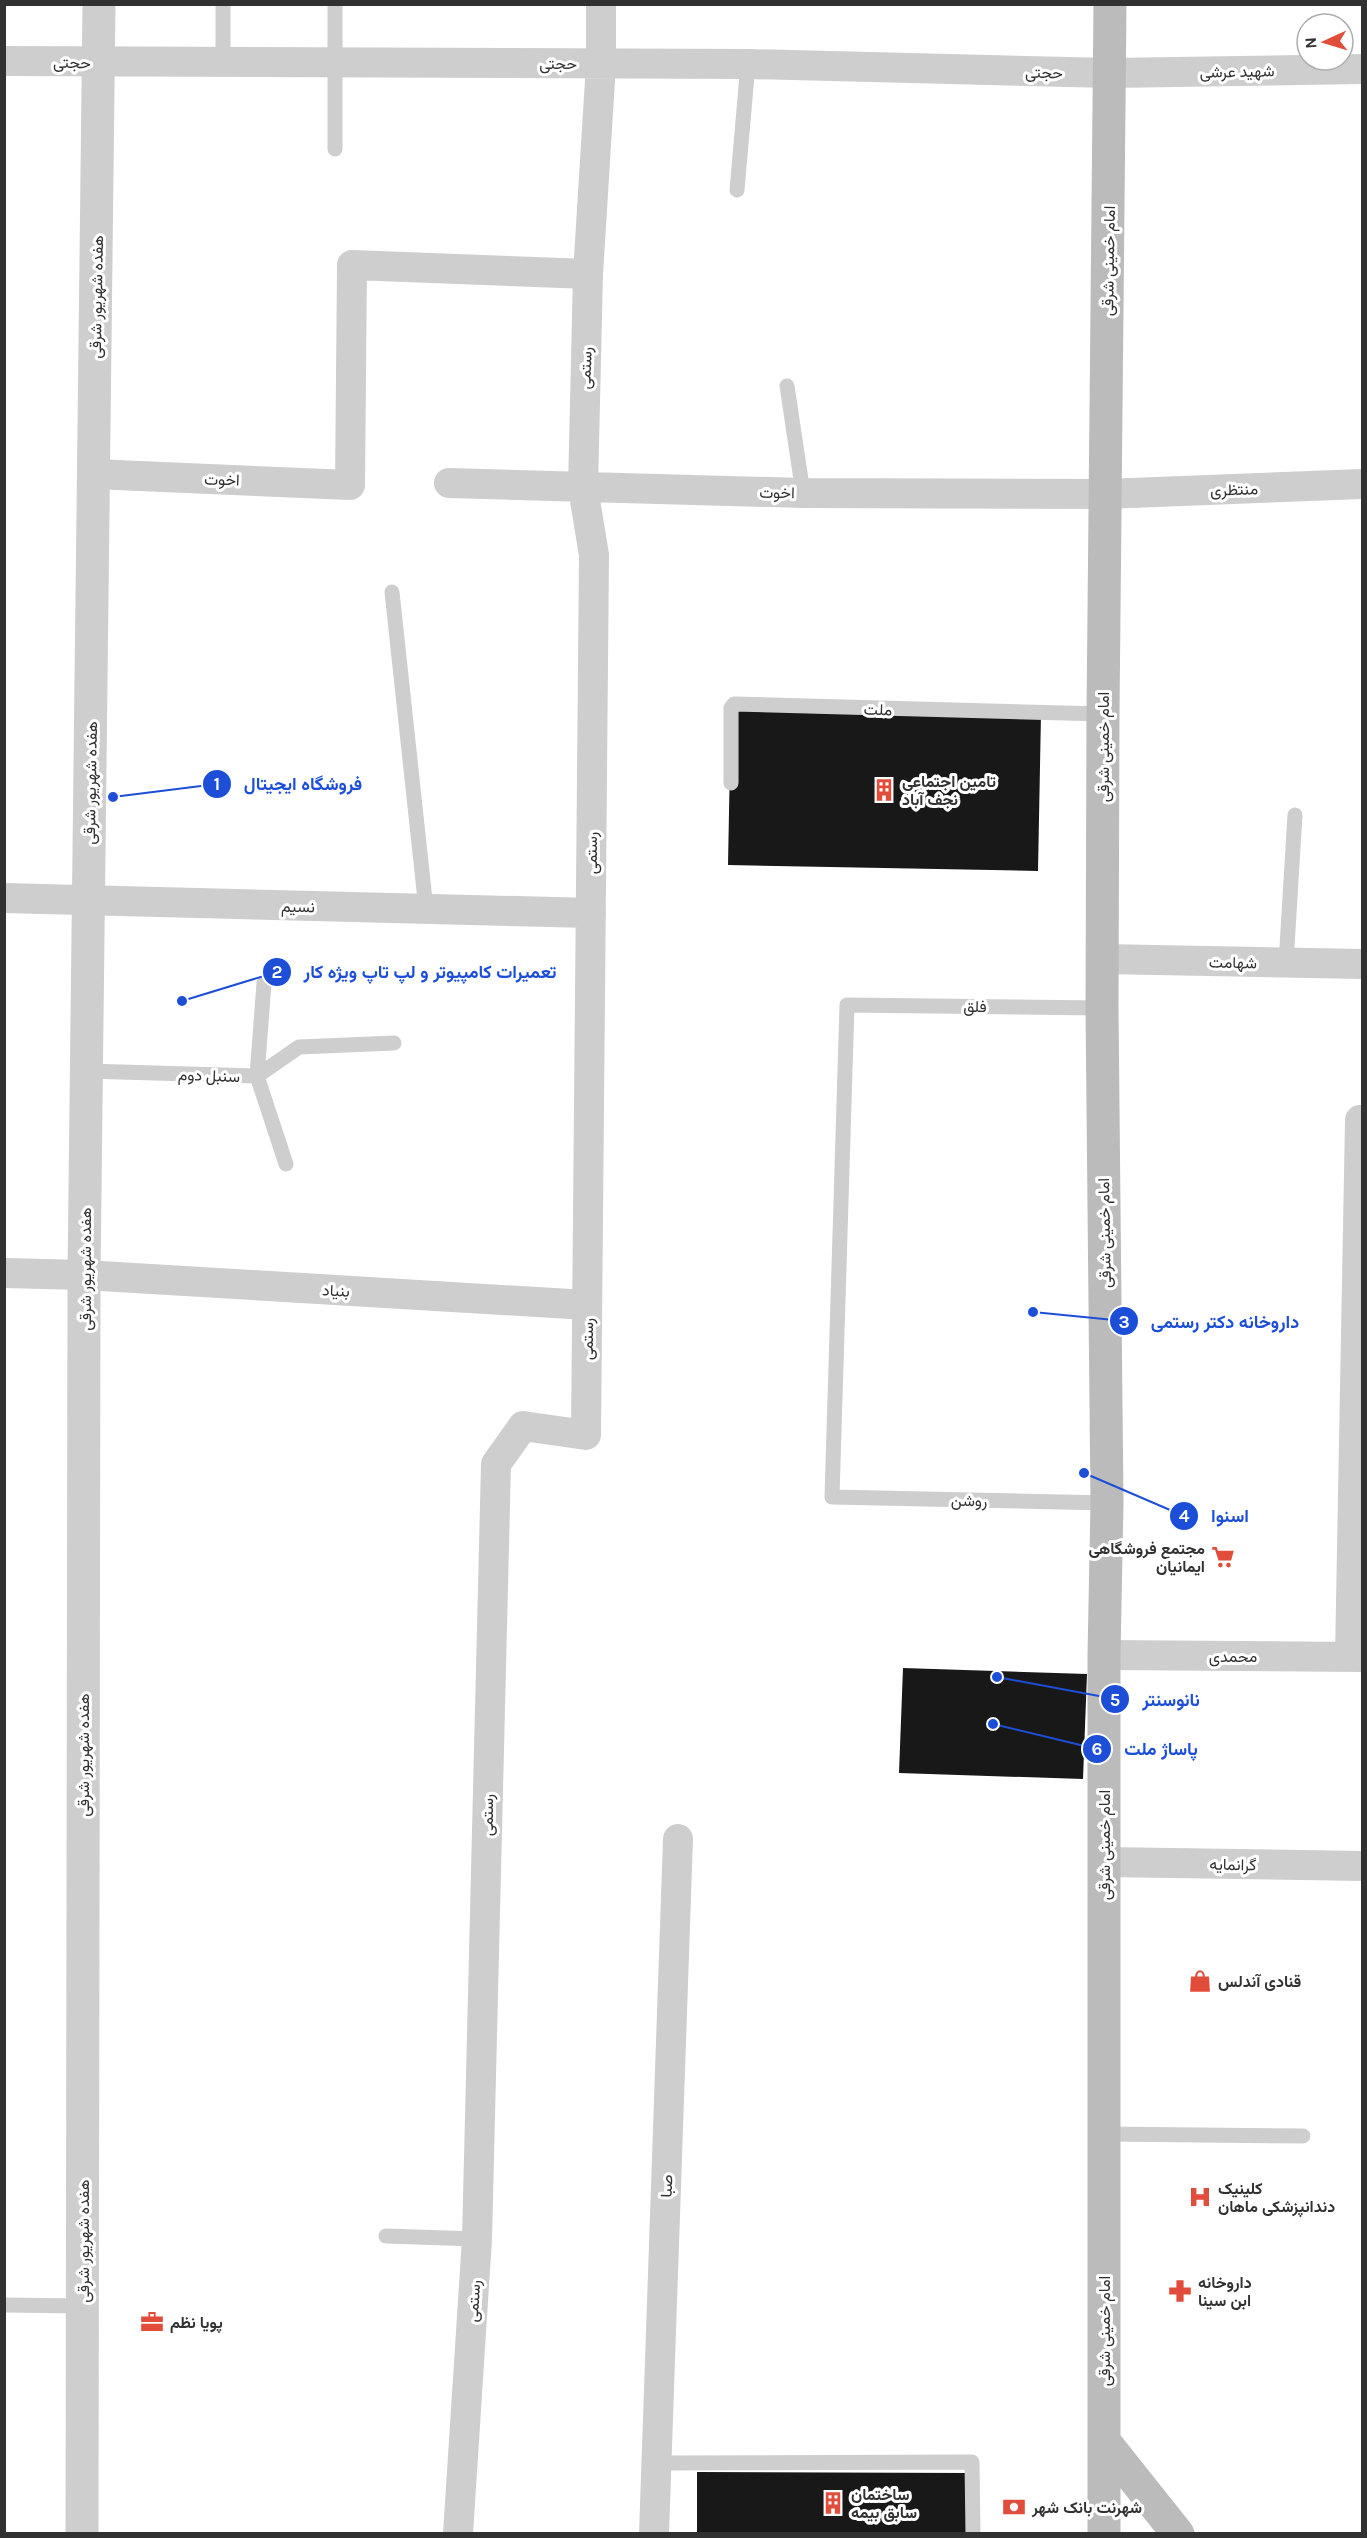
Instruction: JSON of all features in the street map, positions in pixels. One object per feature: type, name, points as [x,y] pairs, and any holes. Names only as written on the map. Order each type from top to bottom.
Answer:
[{"type":"main road","name":"امام خمینی شرقی","points":[[1104,2534],[1104,1655],[1107,1503],[1102,1008],[1110,4]]},
{"type":"main road","points":[[1104,2441],[1178,2534]]},
{"type":"street","name":"هفده شهریور شرقی","points":[[82,2534],[84,1275],[99,4]]},
{"type":"street","name":"رستمی","points":[[458,2534],[477,2239],[496,1464],[523,1426],[586,1435],[594,555],[583,488],[588,274],[601,64],[601,4]]},
{"type":"street","name":"حجتی","points":[[4,61],[748,64],[1111,73]]},
{"type":"street","name":"شهید عرشی","points":[[1111,73],[1362,69]]},
{"type":"street","name":"اخوت","points":[[93,474],[350,485],[352,265],[588,274]]},
{"type":"street","name":"اخوت","points":[[450,483],[803,493],[1105,494]]},
{"type":"street","name":"منتظری","points":[[1105,494],[1362,484]]},
{"type":"street","name":"نسیم","points":[[4,898],[89,902],[591,913]]},
{"type":"street","name":"شهامت","points":[[1104,959],[1362,964]]},
{"type":"street","points":[[1356,1657],[1360,1120]]},
{"type":"street","name":"بنیاد","points":[[4,1273],[84,1275],[587,1305]]},
{"type":"street","name":"محمدی","points":[[1104,1655],[1356,1657]]},
{"type":"street","name":"صبا","points":[[654,2534],[678,1839]]},
{"type":"street","name":"گرانمایه","points":[[1104,1862],[1362,1866]]},
{"type":"lane","points":[[223,4],[223,63]]},
{"type":"lane","points":[[334,149],[335,4]]},
{"type":"lane","points":[[737,190],[748,64]]},
{"type":"lane","points":[[787,386],[803,493]]},
{"type":"lane","points":[[392,592],[426,909]]},
{"type":"lane","name":"ملت","points":[[731,783],[731,708],[734,704],[1103,714]]},
{"type":"lane","points":[[1286,963],[1295,815]]},
{"type":"lane","points":[[264,983],[257,1076],[286,1164]]},
{"type":"lane","name":"فلق","points":[[832,1497],[847,1005],[1102,1008]]},
{"type":"lane","name":"سنبل دوم","points":[[87,1071],[257,1076],[298,1047],[394,1043]]},
{"type":"lane","name":"روشن","points":[[832,1497],[1107,1503]]},
{"type":"lane","points":[[1104,2134],[1303,2136]]},
{"type":"lane","points":[[386,2236],[477,2239]]},
{"type":"lane","points":[[4,2305],[82,2306]]},
{"type":"lane","points":[[657,2463],[972,2462],[973,2534]]},
{"type":"building","name":"تامین اجتماعی نجف آباد","points":[[731,708],[1041,714],[1038,871],[728,865]]},
{"type":"building","points":[[903,1668],[1087,1674],[1083,1779],[899,1773]]},
{"type":"building","name":"ساختمان سابق بیمه","points":[[697,2472],[968,2473],[969,2534],[697,2534]]},
{"type":"place","name":"تامین اجتماعی نجف آباد","points":[[884,790]]},
{"type":"place","name":"فروشگاه ایجیتال","points":[[113,797]]},
{"type":"place","name":"تعمیرات کامپیوتر و لپ تاپ ویژه کار","points":[[182,1001]]},
{"type":"place","name":"داروخانه دکتر رستمی","points":[[1033,1312]]},
{"type":"place","name":"اسنوا","points":[[1084,1473]]},
{"type":"place","name":"مجتمع فروشگاهی ایمانیان","points":[[1223,1557]]},
{"type":"place","name":"نانوسنتر","points":[[997,1677]]},
{"type":"place","name":"پاساژ ملت","points":[[993,1724]]},
{"type":"place","name":"قنادی آندلس","points":[[1200,1981]]},
{"type":"place","name":"کلینیک دندانپزشکی ماهان","points":[[1200,2197]]},
{"type":"place","name":"داروخانه ابن سینا","points":[[1180,2291]]},
{"type":"place","name":"پویا نظم","points":[[152,2322]]},
{"type":"place","name":"ساختمان سابق بیمه","points":[[833,2503]]},
{"type":"place","name":"شهرنت بانک شهر","points":[[1014,2507]]}]
